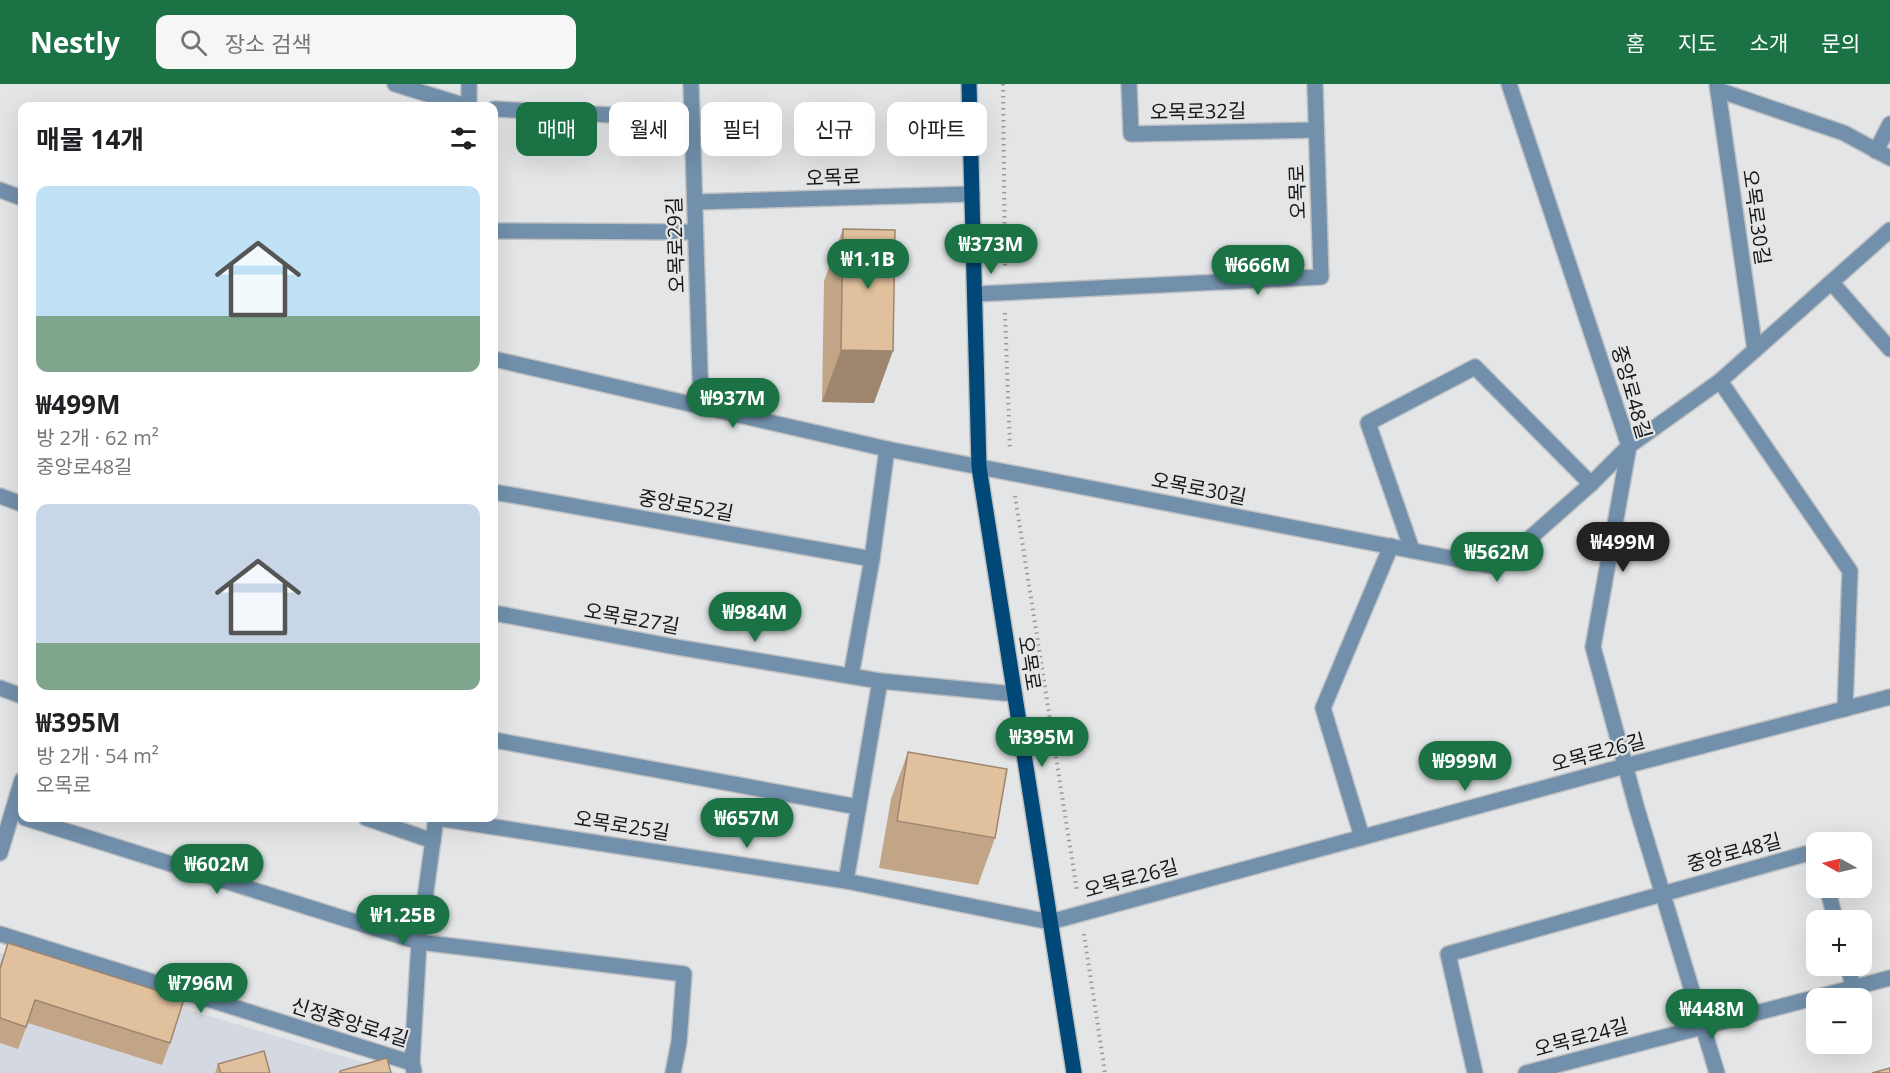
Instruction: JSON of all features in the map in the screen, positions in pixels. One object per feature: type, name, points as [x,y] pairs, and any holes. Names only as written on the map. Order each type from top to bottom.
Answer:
[{"type":"main road","name":"오목로","points":[[969,84],[979,467],[1074,1073]]},
{"type":"street","points":[[395,84],[454,102]]},
{"type":"street","points":[[468,102],[470,84]]},
{"type":"street","name":"오목로29길","points":[[691,84],[701,405]]},
{"type":"street","name":"오목로32길","points":[[1129,84],[1131,134],[1316,130]]},
{"type":"street","name":"오목로","points":[[975,294],[1321,277],[1315,84]]},
{"type":"street","name":"중앙로48길","points":[[1509,84],[1629,446],[1593,647],[1625,766],[1717,1073]]},
{"type":"street","name":"오목로30길","points":[[1755,350],[1718,87],[1844,133],[1883,154],[1890,124]]},
{"type":"street","points":[[498,109],[692,118]]},
{"type":"street","points":[[0,190],[18,197]]},
{"type":"street","name":"오목로","points":[[694,202],[972,194]]},
{"type":"street","name":"오목로30길","points":[[979,467],[1497,567],[1591,484],[1629,446],[1720,381],[1890,230]]},
{"type":"street","points":[[498,231],[695,232]]},
{"type":"street","points":[[1832,283],[1890,349]]},
{"type":"street","points":[[498,360],[887,449],[979,467]]},
{"type":"street","points":[[1412,550],[1368,423],[1475,367],[1591,484]]},
{"type":"street","points":[[1720,381],[1850,571],[1845,709]]},
{"type":"street","points":[[851,676],[872,559],[887,449]]},
{"type":"street","name":"중앙로52길","points":[[498,493],[872,559]]},
{"type":"street","points":[[0,495],[18,502]]},
{"type":"street","points":[[1362,837],[1323,708],[1391,546]]},
{"type":"street","name":"오목로27길","points":[[498,614],[670,646],[880,681],[1014,694]]},
{"type":"street","points":[[846,881],[880,681]]},
{"type":"street","points":[[0,688],[18,695]]},
{"type":"street","name":"오목로26길","points":[[1050,922],[1625,766],[1890,697]]},
{"type":"street","points":[[498,741],[858,807]]},
{"type":"street","points":[[0,853],[15,814]]},
{"type":"street","points":[[40,822],[419,942],[684,974],[679,1042],[673,1073]]},
{"type":"street","points":[[378,822],[433,841]]},
{"type":"street","points":[[413,1068],[419,942],[435,822]]},
{"type":"street","name":"오목로25길","points":[[462,822],[846,881],[1050,922]]},
{"type":"street","name":"중앙로48길","points":[[1662,893],[1806,854]]},
{"type":"street","points":[[1475,1073],[1448,954],[1662,893]]},
{"type":"street","name":"신정중앙로4길","points":[[0,934],[413,1068]]},
{"type":"street","points":[[1850,976],[1853,987]]},
{"type":"street","name":"오목로24길","points":[[1526,1073],[1890,978]]},
{"type":"path","points":[[1003,84],[1005,292],[1011,473],[1105,1073]]},
{"type":"shaded area","points":[[0,953],[395,1072],[395,1073],[0,1073]]},
{"type":"building","points":[[843,229],[895,230],[893,351],[841,350]]},
{"type":"building","points":[[908,752],[1007,769],[995,838],[897,821]]},
{"type":"building","points":[[8,943],[184,999],[170,1043],[35,1000],[26,1027],[0,1018],[0,969]]},
{"type":"building","points":[[264,1051],[270,1073],[221,1073],[218,1064]]},
{"type":"building","points":[[387,1058],[391,1073],[340,1073],[340,1071]]},
{"type":"building","points":[[1890,1068],[1890,1073],[1872,1073]]}]
